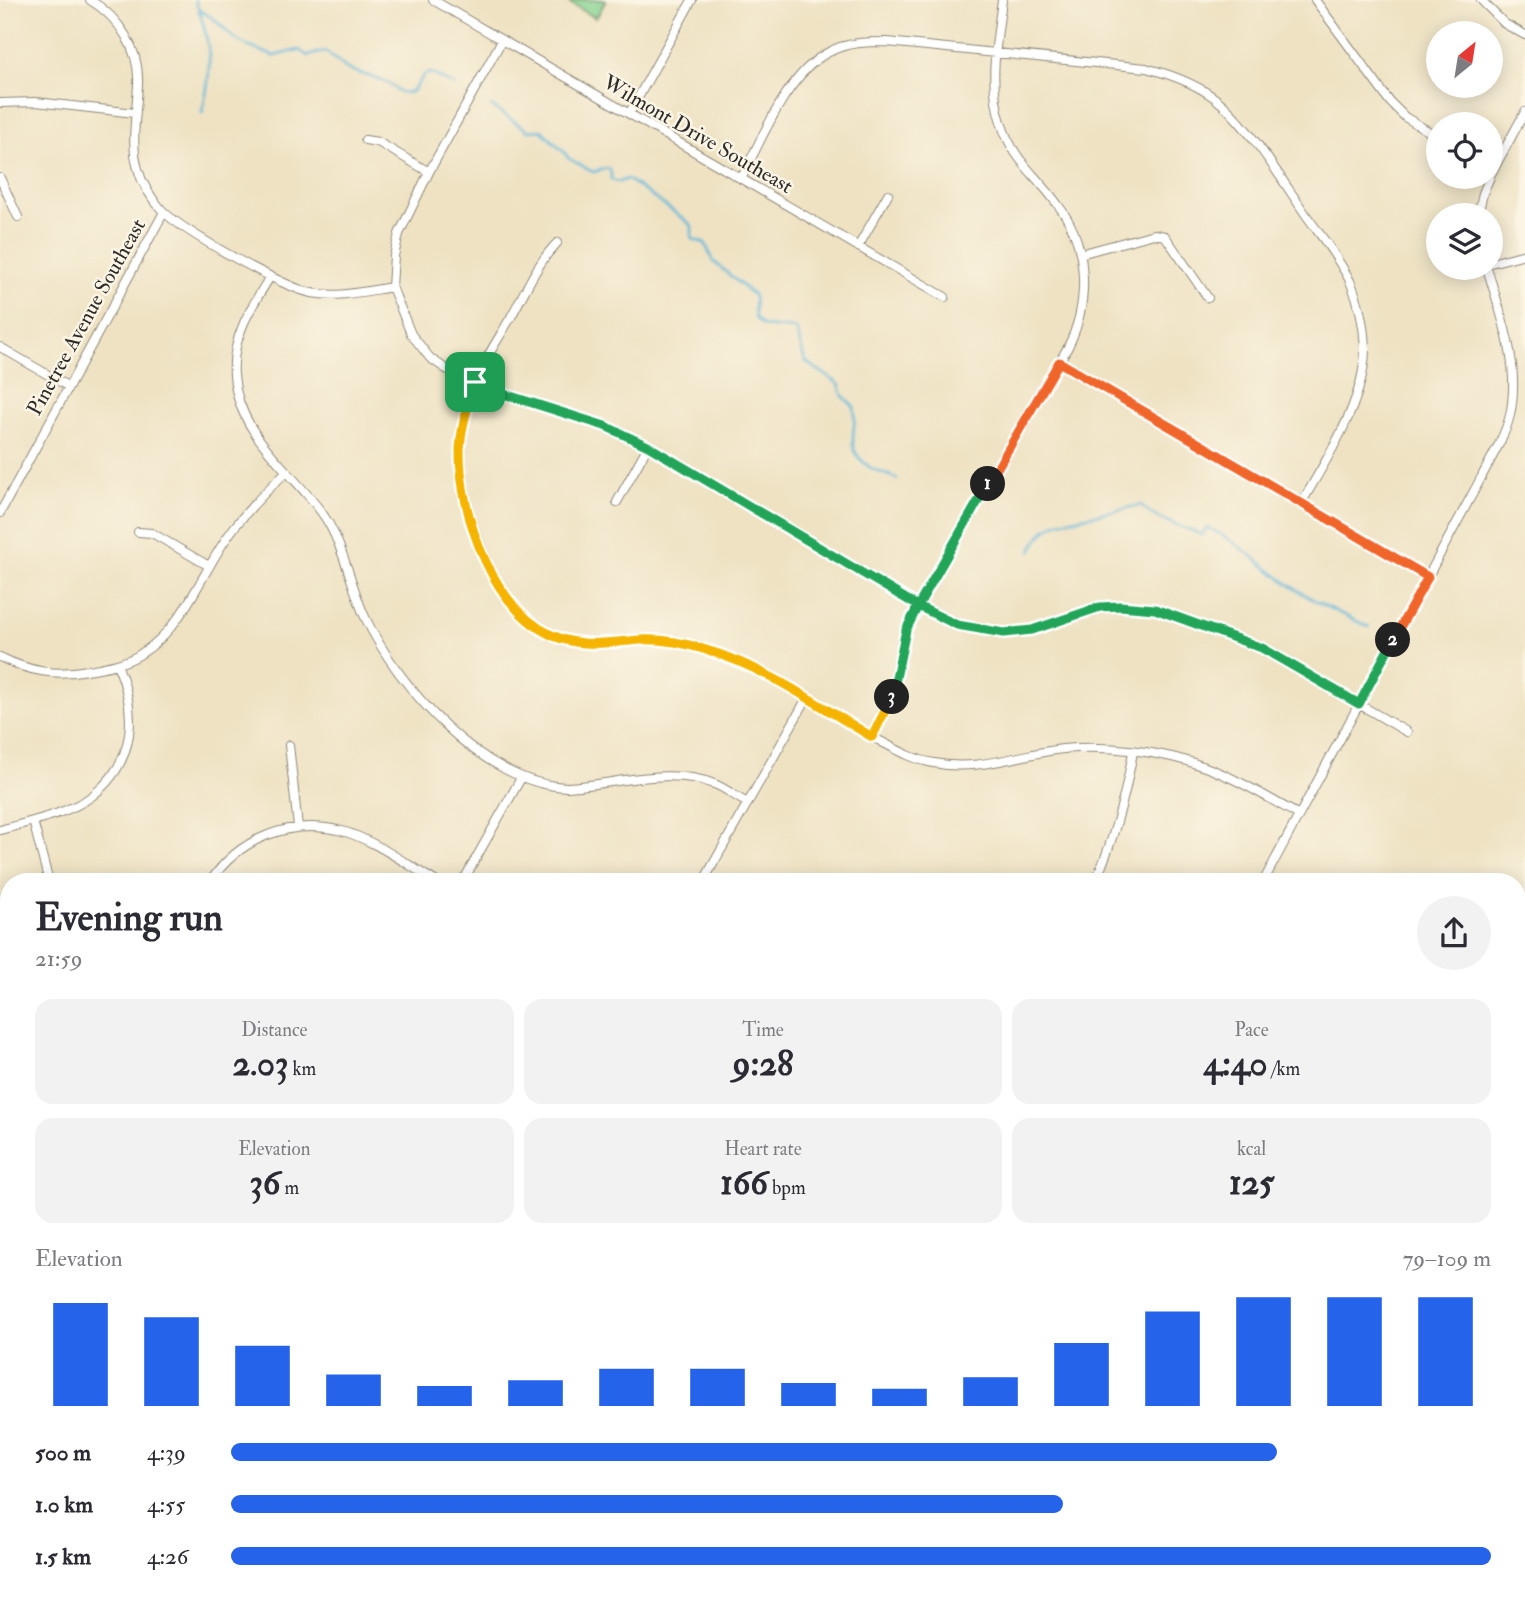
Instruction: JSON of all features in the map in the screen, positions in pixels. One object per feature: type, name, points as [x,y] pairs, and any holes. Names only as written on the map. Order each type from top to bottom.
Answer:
[{"type":"street","points":[[90,0],[116,21],[135,56],[139,82],[134,156],[147,190],[164,212],[270,277],[312,293],[339,295],[392,287]]},
{"type":"street","name":"Wilmont Drive Southeast","points":[[433,0],[944,297]]},
{"type":"street","points":[[629,114],[692,0]]},
{"type":"street","points":[[872,737],[892,695],[906,630],[1059,362],[1080,318],[1084,289],[1080,254],[1064,213],[1022,164],[1007,138],[996,102],[996,54],[1002,0]]},
{"type":"street","points":[[1315,0],[1390,102],[1405,117],[1426,130]]},
{"type":"street","points":[[1481,0],[1505,24],[1525,35]]},
{"type":"street","points":[[502,40],[398,234],[392,287],[411,334],[430,358],[446,369],[491,390],[605,426],[648,446],[918,606],[957,625],[1004,633],[1032,630],[1100,607],[1155,609],[1262,648],[1407,732]]},
{"type":"street","points":[[741,179],[794,82],[828,52],[858,42],[1146,68],[1182,79],[1205,92],[1222,104],[1239,122],[1338,261],[1351,283],[1358,304],[1364,339],[1364,365],[1354,402],[1301,504]]},
{"type":"street","points":[[0,103],[36,102],[135,113]]},
{"type":"street","points":[[1503,151],[1525,112]]},
{"type":"street","points":[[365,140],[378,142],[429,172]]},
{"type":"street","points":[[0,178],[18,217]]},
{"type":"street","points":[[858,247],[888,194]]},
{"type":"street","name":"Pinetree Avenue Southeast","points":[[0,513],[4,496],[69,387],[164,212]]},
{"type":"street","points":[[1080,254],[1154,234],[1165,236],[1208,298]]},
{"type":"street","points":[[557,243],[539,267],[475,382],[463,416],[460,464],[472,526],[496,582],[519,614],[561,639],[586,644],[654,640],[699,648],[753,667],[872,737],[918,759],[960,767],[998,762],[1025,754],[1082,747],[1174,758],[1204,766],[1299,815]]},
{"type":"street","points":[[1503,260],[1525,254]]},
{"type":"street","points":[[270,277],[250,309],[236,344],[234,375],[244,416],[252,433],[326,519],[364,614],[396,671],[421,701],[458,736],[521,778],[567,787],[656,778],[692,778],[716,784],[748,803]]},
{"type":"street","points":[[1268,873],[1496,449],[1510,414],[1513,368],[1509,343],[1491,280]]},
{"type":"street","points":[[0,347],[69,387]]},
{"type":"street","points":[[1059,362],[1428,577]]},
{"type":"street","points":[[617,502],[648,446]]},
{"type":"street","points":[[0,657],[42,673],[65,674],[117,664],[138,655],[163,637],[181,615],[229,534],[258,498],[286,472]]},
{"type":"street","points":[[138,532],[152,533],[209,566]]},
{"type":"street","points":[[0,830],[33,821],[91,797],[115,772],[130,740],[131,709],[127,687],[117,664]]},
{"type":"street","points":[[708,873],[807,698]]},
{"type":"street","points":[[289,745],[298,827]]},
{"type":"street","points":[[1098,873],[1119,816],[1133,752]]},
{"type":"street","points":[[468,873],[521,778]]},
{"type":"street","points":[[33,821],[47,873]]},
{"type":"street","points":[[216,873],[242,847],[265,835],[298,827],[343,831],[367,841],[422,873]]},
{"type":"green space","points":[[565,0],[606,0],[596,18]]},
{"type":"waterway","points":[[195,0],[205,30],[209,56],[208,82],[202,113]]},
{"type":"waterway","points":[[199,10],[214,19],[235,39],[274,56],[299,50],[308,56],[325,51],[347,69],[386,82],[400,92],[413,91],[424,75],[431,73],[455,86]]},
{"type":"waterway","points":[[491,106],[529,131],[541,130],[568,158],[593,172],[608,168],[611,180],[619,182],[627,179],[692,226],[692,239],[705,243],[713,261],[754,296],[755,318],[763,326],[796,329],[805,361],[839,384],[843,396],[854,407],[853,448],[856,454],[871,468],[897,479]]},
{"type":"waterway","points":[[1031,551],[1039,538],[1054,524],[1141,505],[1160,519],[1202,535],[1207,527],[1237,545],[1303,594],[1369,627]]},
{"type":"route","points":[[475,382],[463,416],[460,447],[465,499],[472,526],[496,582],[519,614],[558,638],[586,644],[654,640],[690,645],[718,653],[774,678],[872,737],[892,695],[906,630],[918,606],[957,625],[1004,633],[1032,630],[1100,607],[1155,609],[1262,648],[1359,704],[1428,577],[1059,362],[918,606],[619,431],[491,390],[475,382]]}]
